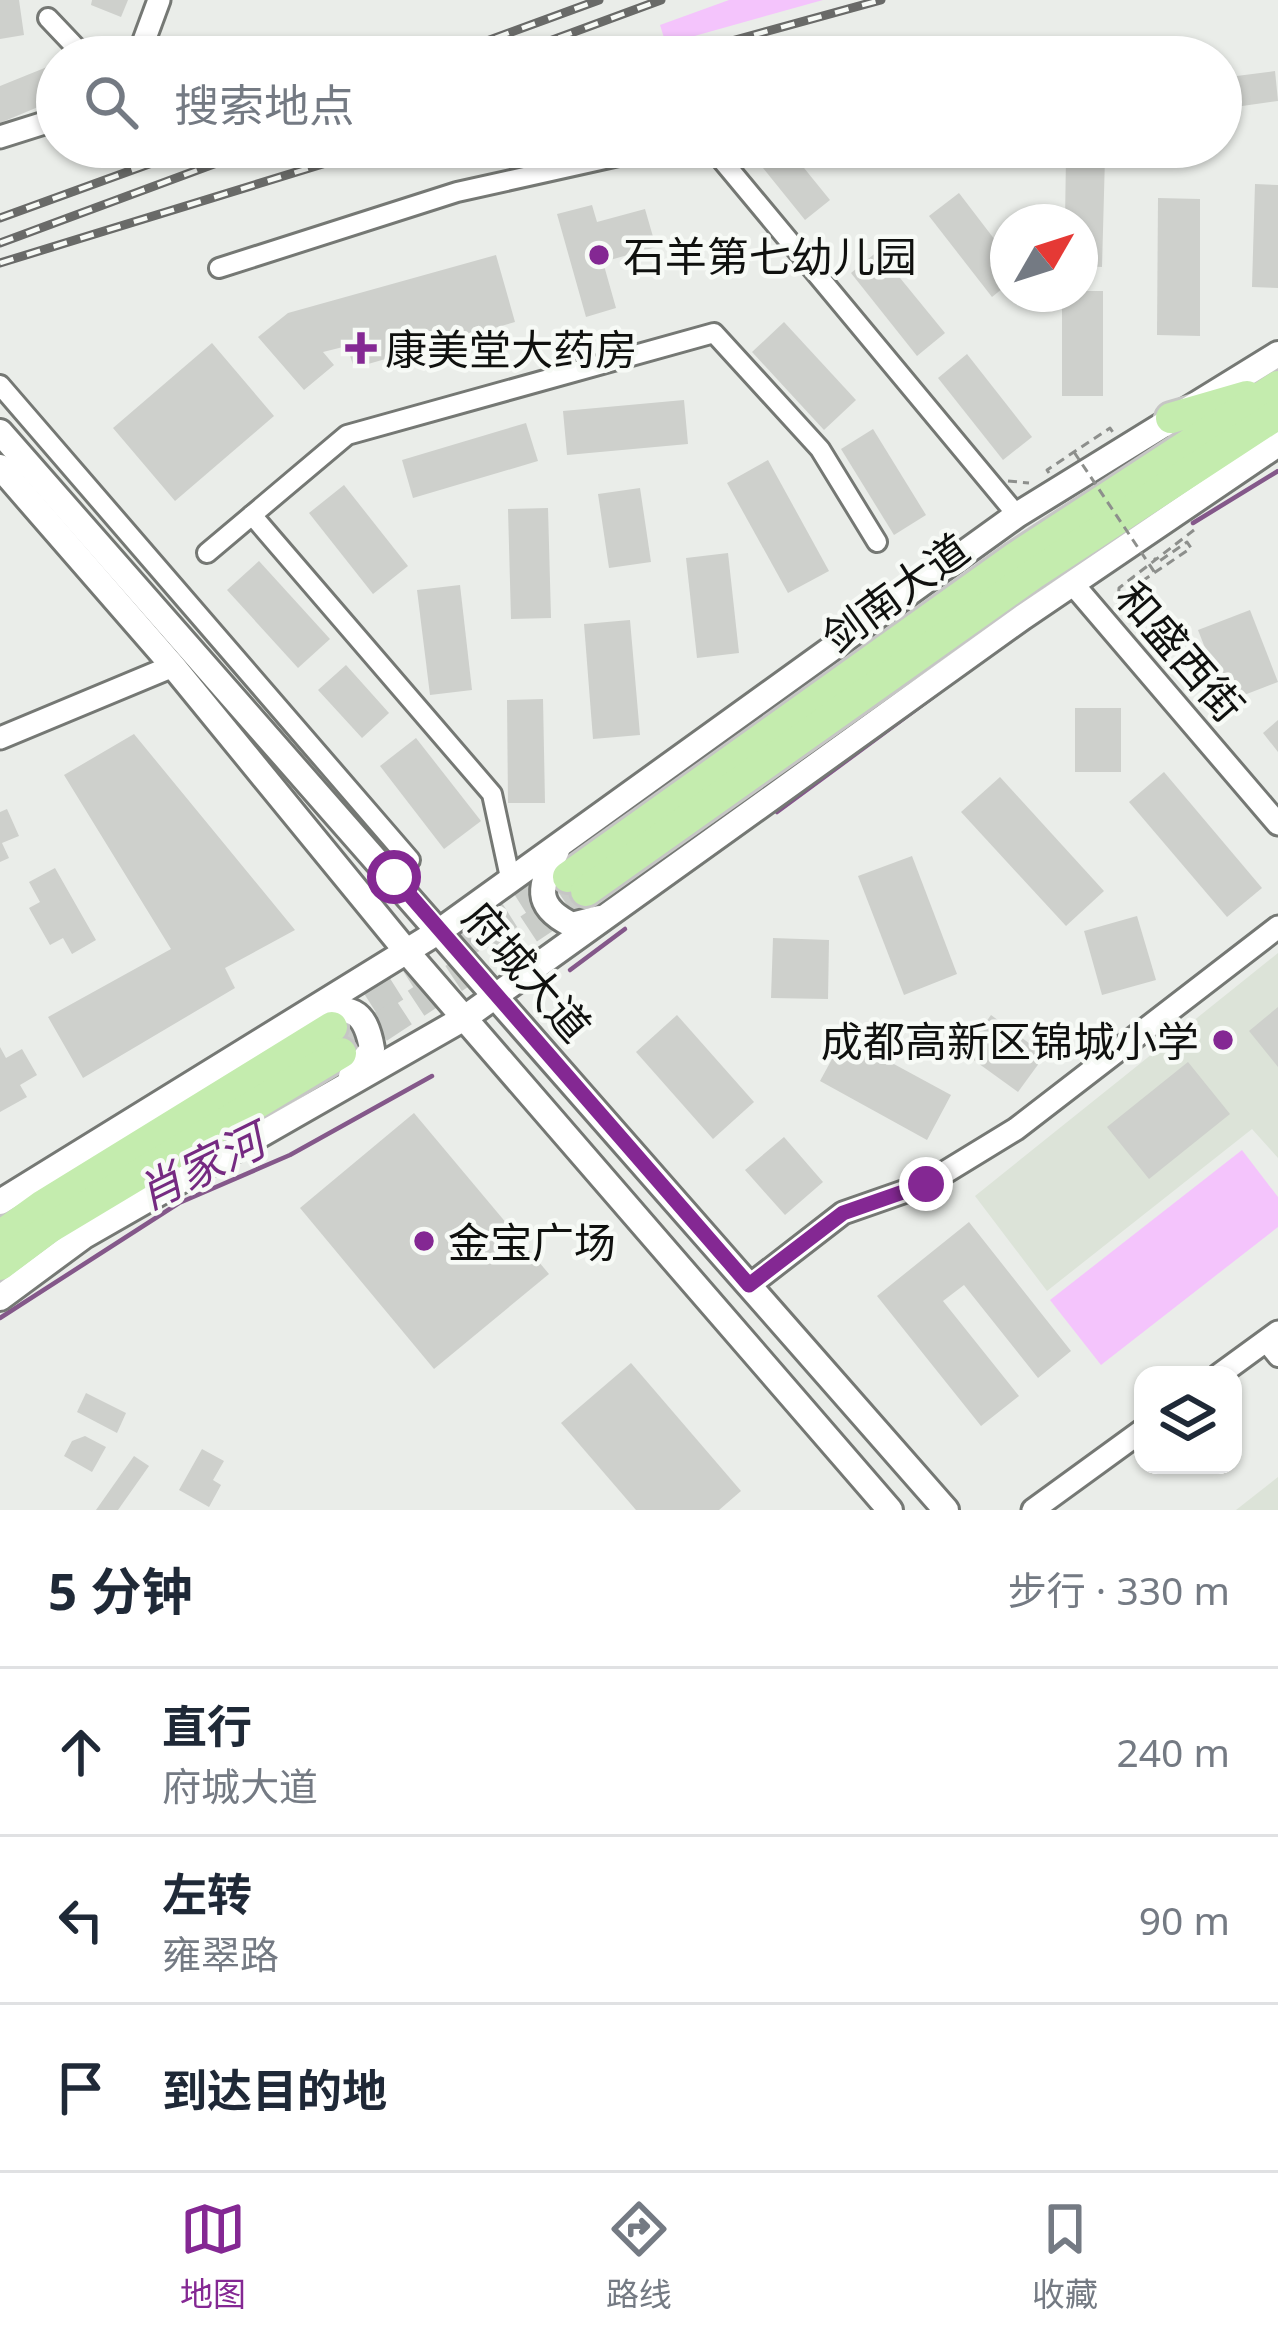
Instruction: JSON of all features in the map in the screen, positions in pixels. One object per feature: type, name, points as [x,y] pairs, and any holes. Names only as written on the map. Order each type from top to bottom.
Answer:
[{"type":"highway","points":[[1171,418],[1275,412]]},
{"type":"highway","name":"剑南大道","points":[[571,872],[1275,412]]},
{"type":"highway","points":[[0,1236],[43,1205],[337,1040],[0,1265]]},
{"type":"main road","points":[[612,914],[572,925],[548,908],[542,896],[543,881],[571,872],[1017,515],[1278,354]]},
{"type":"main road","points":[[0,1298],[85,1236],[466,1017],[1072,583],[1275,412]]},
{"type":"main road","name":"府城大道","points":[[0,432],[946,1510]]},
{"type":"main road","name":"府城大道","points":[[0,467],[173,666],[407,952],[890,1510]]},
{"type":"main road","points":[[0,1202],[407,952],[512,882],[571,872]]},
{"type":"main road","points":[[293,1020],[345,1008],[368,1026],[372,1048],[361,1067],[336,1090]]},
{"type":"street","points":[[146,36],[159,0]]},
{"type":"street","points":[[47,18],[65,36]]},
{"type":"street","points":[[0,137],[36,126]]},
{"type":"street","points":[[219,268],[457,192],[565,168]]},
{"type":"street","points":[[728,168],[1017,515]]},
{"type":"street","points":[[207,553],[347,435],[714,333],[820,449],[877,542]]},
{"type":"street","points":[[0,385],[410,860],[394,877]]},
{"type":"street","points":[[252,515],[492,794],[512,882]]},
{"type":"street","name":"和盛西街","points":[[1072,583],[1278,824]]},
{"type":"street","points":[[0,738],[173,666]]},
{"type":"street","points":[[749,1285],[843,1213],[926,1184],[1016,1129],[1278,927]]},
{"type":"street","points":[[1234,1366],[1274,1343]]},
{"type":"street","points":[[1033,1510],[1134,1437]]},
{"type":"path","points":[[1047,470],[1110,428],[1114,434],[1085,453]]},
{"type":"path","points":[[1074,452],[1155,573]]},
{"type":"path","points":[[1132,623],[1117,598],[1119,588],[1194,530]]},
{"type":"path","points":[[1117,598],[1191,548],[1187,542],[1156,560]]},
{"type":"shaded area","points":[[729,0],[823,0],[695,36],[663,36],[660,25]]},
{"type":"shaded area","name":"成都高新区锦城小学","points":[[1278,953],[1278,1158],[1252,1129],[1047,1291],[975,1196]]},
{"type":"shaded area","points":[[1242,1150],[1278,1197],[1278,1227],[1101,1365],[1050,1300]]},
{"type":"shaded area","points":[[1278,1477],[1278,1510],[1236,1510]]},
{"type":"building","points":[[0,0],[19,0],[24,35],[0,39]]},
{"type":"building","points":[[92,0],[128,0],[121,17],[91,5]]},
{"type":"building","points":[[36,71],[36,108],[0,123],[0,86]]},
{"type":"building","points":[[1275,71],[1278,101],[1242,106],[1242,75]]},
{"type":"building","points":[[763,168],[804,168],[830,200],[805,220]]},
{"type":"building","points":[[1066,168],[1105,168],[1102,267],[1098,267],[1098,204],[1065,204]]},
{"type":"building","points":[[1255,184],[1278,185],[1278,288],[1252,287]]},
{"type":"building","points":[[959,193],[990,233],[990,294],[929,216]]},
{"type":"building","points":[[1158,198],[1200,199],[1200,336],[1157,335]]},
{"type":"building","name":"石羊第七幼儿园","points":[[592,205],[597,222],[645,209],[656,247],[603,262],[616,308],[586,317],[557,214]]},
{"type":"building","points":[[878,251],[945,333],[917,356],[851,273]]},
{"type":"building","points":[[496,255],[515,322],[354,368],[347,346],[323,352],[334,365],[304,390],[258,337],[288,313]]},
{"type":"building","points":[[1098,291],[1103,291],[1103,396],[1062,396],[1062,312],[1098,312]]},
{"type":"building","points":[[784,322],[856,400],[824,430],[752,352]]},
{"type":"building","points":[[212,343],[274,416],[175,501],[113,428]]},
{"type":"building","points":[[967,354],[1032,437],[1003,460],[938,378]]},
{"type":"building","points":[[684,400],[688,444],[567,455],[563,411]]},
{"type":"building","points":[[526,423],[538,461],[413,498],[402,460]]},
{"type":"building","points":[[873,429],[926,515],[894,535],[841,449]]},
{"type":"building","points":[[768,460],[829,571],[788,593],[727,483]]},
{"type":"building","points":[[344,485],[408,566],[373,594],[309,513]]},
{"type":"building","points":[[640,488],[651,562],[609,568],[598,494]]},
{"type":"building","points":[[548,508],[551,618],[511,619],[508,509]]},
{"type":"building","points":[[728,553],[739,653],[697,658],[686,558]]},
{"type":"building","points":[[259,561],[330,639],[298,668],[227,590]]},
{"type":"building","points":[[460,585],[472,690],[430,695],[417,590]]},
{"type":"building","points":[[1250,610],[1278,682],[1226,702],[1198,630]]},
{"type":"building","points":[[630,620],[640,735],[593,739],[584,624]]},
{"type":"building","points":[[346,665],[389,713],[362,738],[318,690]]},
{"type":"building","points":[[543,699],[545,803],[508,803],[507,700]]},
{"type":"building","points":[[1075,708],[1121,708],[1121,772],[1075,772]]},
{"type":"building","points":[[1278,720],[1278,752],[1263,733]]},
{"type":"building","points":[[134,734],[295,930],[225,968],[235,988],[83,1078],[48,1017],[171,949],[64,775]]},
{"type":"building","points":[[416,738],[481,821],[444,849],[380,766]]},
{"type":"building","points":[[1164,772],[1262,888],[1227,917],[1129,802]]},
{"type":"building","points":[[1000,777],[1104,891],[1066,926],[961,812]]},
{"type":"building","points":[[7,809],[19,836],[2,843],[9,858],[0,862],[0,812]]},
{"type":"building","points":[[912,856],[957,974],[904,995],[858,876]]},
{"type":"building","points":[[55,868],[96,940],[72,954],[63,938],[50,945],[29,908],[40,902],[29,882]]},
{"type":"building","points":[[1137,916],[1156,980],[1102,995],[1084,931]]},
{"type":"building","points":[[773,938],[829,940],[828,999],[771,998]]},
{"type":"building","points":[[1278,1007],[1278,1067],[1249,1031]]},
{"type":"building","points":[[677,1015],[754,1102],[713,1139],[636,1052]]},
{"type":"building","points":[[991,1015],[1045,1055],[1018,1092],[964,1053]]},
{"type":"building","points":[[844,1037],[951,1095],[927,1140],[820,1081]]},
{"type":"building","points":[[0,1047],[6,1058],[22,1049],[37,1075],[20,1085],[27,1097],[0,1112]]},
{"type":"building","points":[[1188,1062],[1230,1114],[1149,1179],[1107,1127]]},
{"type":"building","name":"金宝广场","points":[[414,1113],[549,1274],[434,1369],[300,1208]]},
{"type":"building","points":[[784,1137],[823,1182],[785,1215],[745,1170]]},
{"type":"building","points":[[969,1222],[1071,1351],[1038,1378],[964,1285],[943,1301],[1019,1396],[981,1426],[877,1296]]},
{"type":"building","points":[[631,1363],[741,1491],[719,1510],[636,1510],[561,1423]]},
{"type":"building","points":[[86,1393],[126,1413],[117,1433],[77,1412]]},
{"type":"building","points":[[85,1436],[106,1447],[92,1472],[64,1456],[72,1441]]},
{"type":"building","points":[[202,1449],[224,1461],[213,1480],[221,1485],[209,1507],[179,1490]]},
{"type":"building","points":[[134,1456],[149,1466],[118,1510],[96,1510]]},
{"type":"waterway","name":"肖家河","points":[[1193,523],[1278,471]]},
{"type":"waterway","name":"肖家河","points":[[777,812],[937,694]]},
{"type":"waterway","name":"肖家河","points":[[570,970],[625,929]]},
{"type":"waterway","name":"肖家河","points":[[0,1318],[179,1203],[290,1155],[432,1076]]},
{"type":"tunnel","points":[[332,1027],[563,880]]},
{"type":"tunnel","points":[[341,1053],[586,891]]},
{"type":"railway","points":[[500,36],[599,0]]},
{"type":"railway","points":[[563,36],[661,0]]},
{"type":"railway","points":[[750,36],[881,0]]},
{"type":"railway","points":[[0,218],[138,168]]},
{"type":"railway","points":[[0,243],[203,168]]},
{"type":"railway","points":[[0,263],[310,168]]},
{"type":"place","name":"石羊第七幼儿园","points":[[599,255]]},
{"type":"place","name":"康美堂大药房","points":[[361,348]]},
{"type":"place","name":"成都高新区锦城小学","points":[[1223,1040]]},
{"type":"place","name":"金宝广场","points":[[424,1241]]},
{"type":"route","points":[[394,877],[749,1285],[843,1213],[926,1184]]}]
